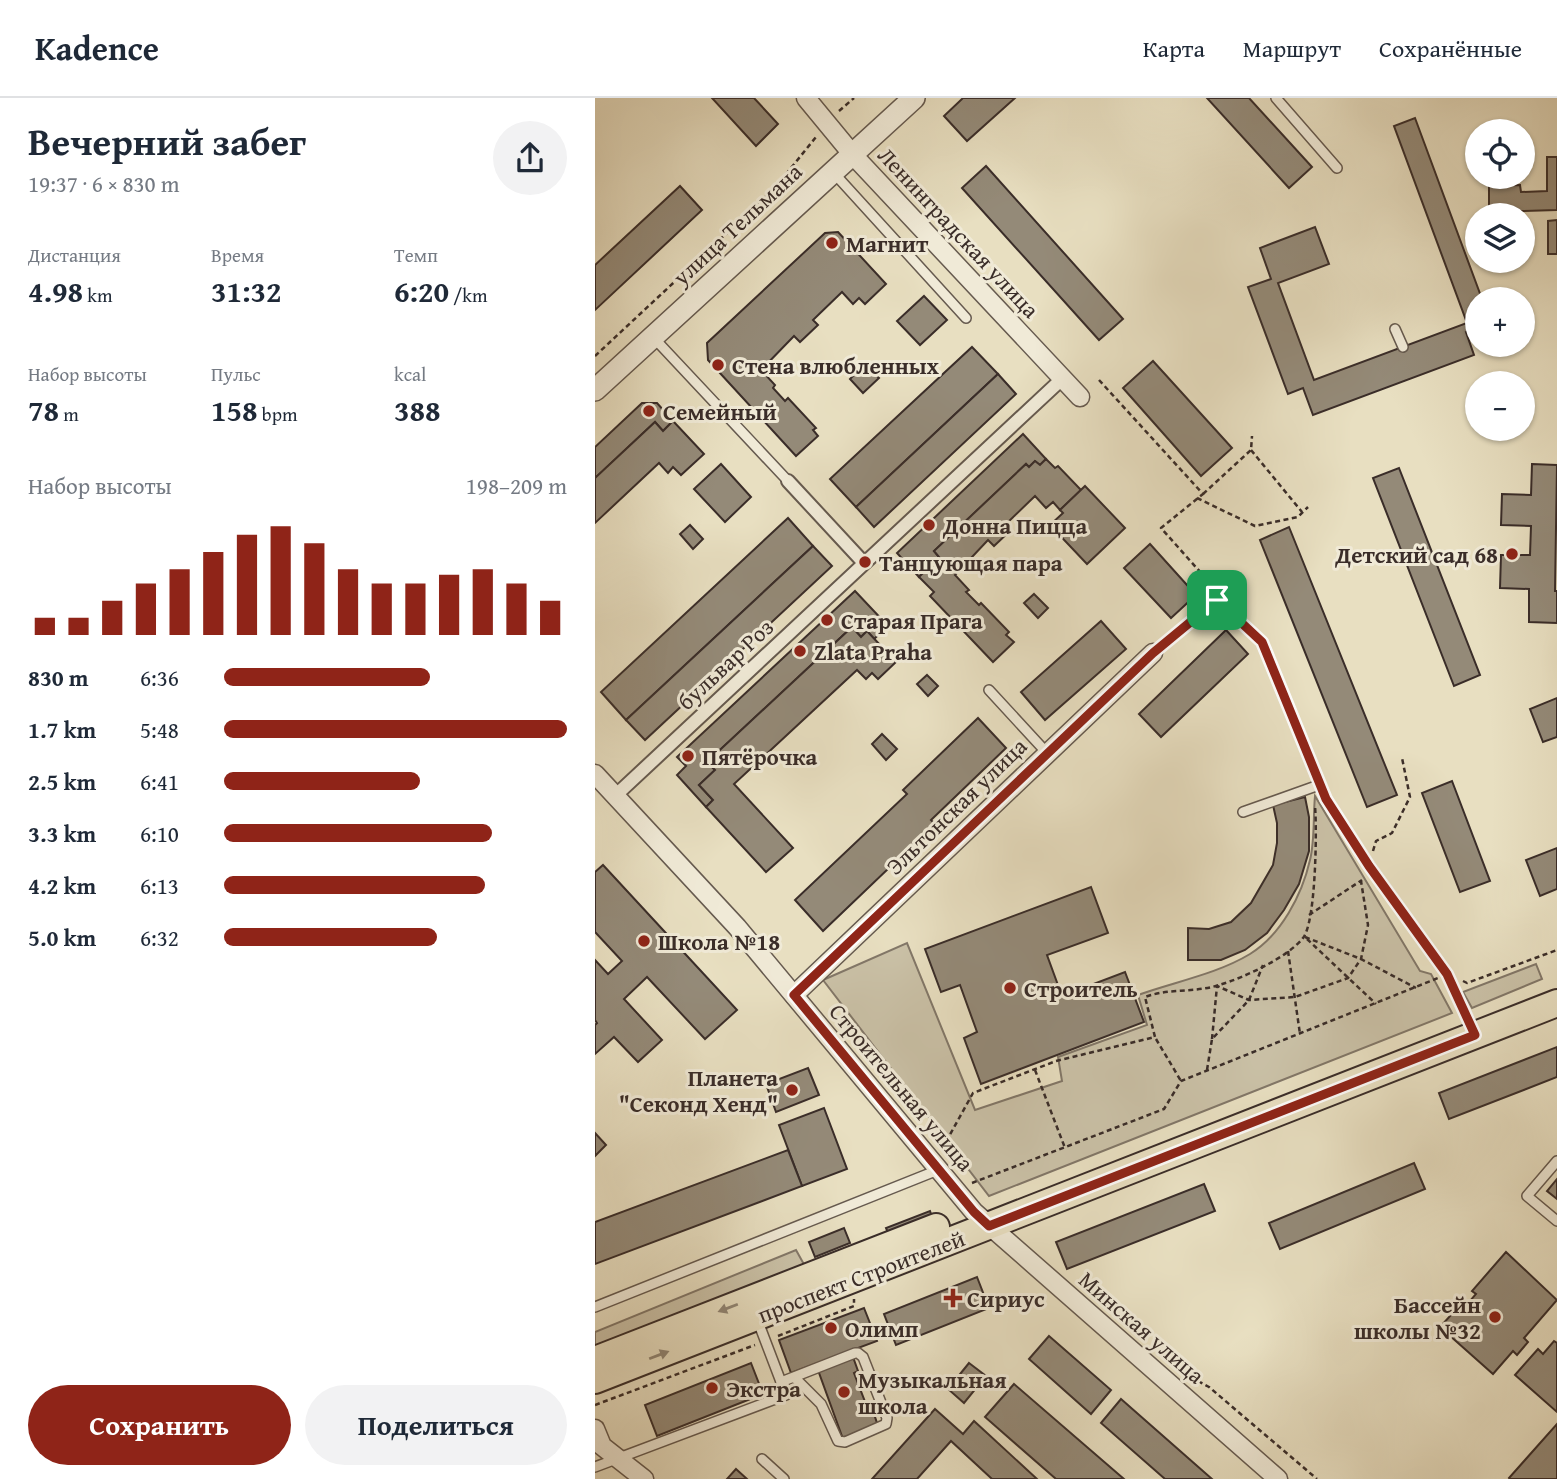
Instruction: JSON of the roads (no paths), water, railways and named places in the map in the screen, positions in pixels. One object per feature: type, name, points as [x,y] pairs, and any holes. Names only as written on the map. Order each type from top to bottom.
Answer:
[{"type":"main road","name":"проспект Строителей","points":[[595,1360],[981,1219],[1472,1027],[1557,984]]},
{"type":"main road","name":"проспект Строителей","points":[[1472,1027],[1557,1003]]},
{"type":"main road","name":"проспект Строителей","points":[[595,1380],[756,1317],[981,1219]]},
{"type":"street","name":"Ленинградская улица","points":[[806,98],[853,155],[1080,397]]},
{"type":"street","name":"улица Тельмана","points":[[595,390],[914,98]]},
{"type":"street","name":"бульвар Роз","points":[[615,796],[1063,378]]},
{"type":"street","points":[[788,481],[864,564]]},
{"type":"street","name":"Эльтонская улица","points":[[794,995],[1153,653]]},
{"type":"street","name":"Строительная улица","points":[[595,774],[737,927],[939,1161],[981,1219]]},
{"type":"street","name":"Минская улица","points":[[981,1219],[1278,1479]]},
{"type":"street","points":[[595,1429],[602,1446],[644,1479]]},
{"type":"lane","points":[[1276,98],[1337,169]]},
{"type":"lane","points":[[833,172],[966,318]]},
{"type":"lane","points":[[1395,329],[1403,347]]},
{"type":"lane","points":[[653,337],[788,481]]},
{"type":"lane","points":[[1153,653],[1217,600],[1262,642],[1326,799],[1369,866],[1447,974],[1472,1027]]},
{"type":"lane","points":[[989,690],[1047,753]]},
{"type":"lane","points":[[1243,812],[1319,785]]},
{"type":"lane","points":[[595,1307],[939,1161]]},
{"type":"lane","points":[[1557,1161],[1527,1196],[1557,1221]]},
{"type":"lane","points":[[595,1467],[786,1395],[756,1317]]},
{"type":"lane","points":[[781,1382],[855,1353],[862,1354],[887,1418],[886,1424],[845,1442],[838,1441],[818,1399],[794,1377]]},
{"type":"lane","points":[[762,1459],[784,1479]]},
{"type":"place","name":"Магнит","points":[[832,243]]},
{"type":"place","name":"Стена влюбленных","points":[[718,365]]},
{"type":"place","name":"Семейный","points":[[649,411]]},
{"type":"place","name":"Донна Пицца","points":[[929,525]]},
{"type":"place","name":"Детский сад 68","points":[[1512,554]]},
{"type":"place","name":"Танцующая пара","points":[[865,562]]},
{"type":"place","name":"Старая Прага","points":[[827,620]]},
{"type":"place","name":"Zlata Praha","points":[[800,651]]},
{"type":"place","name":"Пятёрочка","points":[[688,756]]},
{"type":"place","name":"Школа №18","points":[[644,941]]},
{"type":"place","name":"Строитель","points":[[1010,988]]},
{"type":"place","name":"Планета \"Секонд Хенд\"","points":[[792,1090]]},
{"type":"place","name":"Сириус","points":[[953,1298]]},
{"type":"place","name":"Бассейн школы №32","points":[[1495,1317]]},
{"type":"place","name":"Олимп","points":[[831,1328]]},
{"type":"place","name":"Экстра","points":[[712,1388]]},
{"type":"place","name":"Музыкальная школа","points":[[844,1392]]}]
